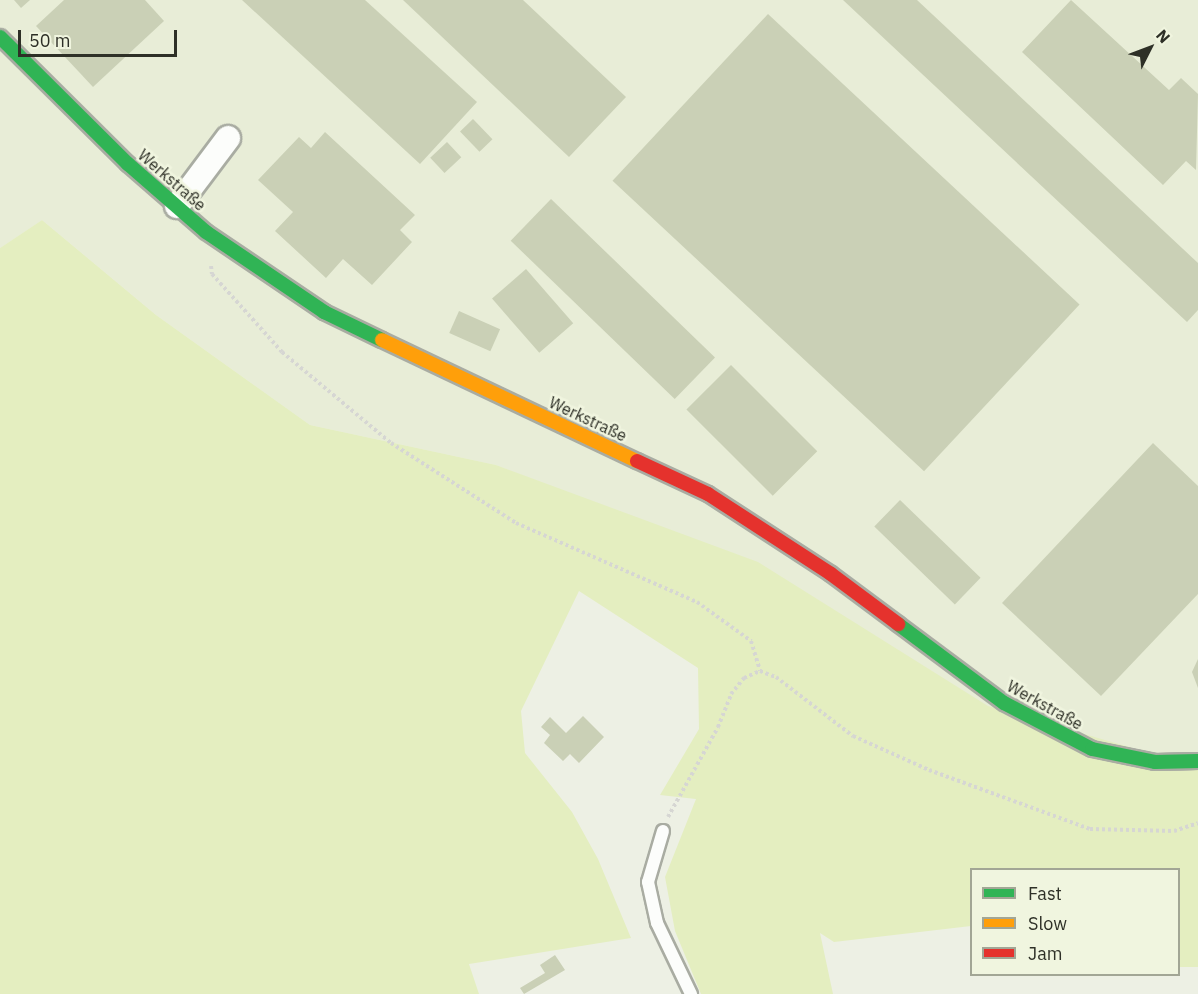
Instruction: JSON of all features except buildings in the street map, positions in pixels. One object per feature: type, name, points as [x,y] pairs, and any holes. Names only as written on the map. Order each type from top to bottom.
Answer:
[{"type":"street","name":"Werkstraße","points":[[0,38],[128,164],[206,232],[324,312],[708,494],[831,574],[1004,703],[1092,749],[1155,762],[1198,760]]},
{"type":"street","points":[[177,206],[228,138]]},
{"type":"lane","points":[[663,831],[648,882],[657,923],[691,994]]},
{"type":"path","points":[[206,232],[212,274],[282,352],[391,443],[516,523],[697,603],[751,641],[760,671]]},
{"type":"path","points":[[663,831],[731,694],[744,678],[760,671],[776,677],[853,736],[929,770],[1090,829],[1174,831],[1198,823]]},
{"type":"shaded area","points":[[0,0],[1198,0],[1198,767],[1067,751],[605,508],[496,465],[310,425],[156,315],[42,220],[0,248]]},
{"type":"green space","points":[[42,220],[156,315],[310,425],[496,465],[758,562],[988,706],[1198,767],[1198,967],[1180,967],[1180,868],[970,868],[970,926],[834,942],[820,933],[833,994],[701,994],[675,931],[665,877],[696,799],[660,795],[699,729],[698,668],[579,591],[521,711],[525,753],[572,812],[598,859],[631,938],[469,964],[479,994],[0,994],[0,248]]},
{"type":"traffic: fast","points":[[0,37],[128,164],[206,232],[324,312],[382,340]]},
{"type":"traffic: fast","points":[[898,624],[1004,703],[1092,749],[1155,762],[1198,761]]},
{"type":"traffic: slow","points":[[382,340],[637,461]]},
{"type":"traffic: jam","points":[[637,461],[708,494],[831,574],[898,624]]}]
